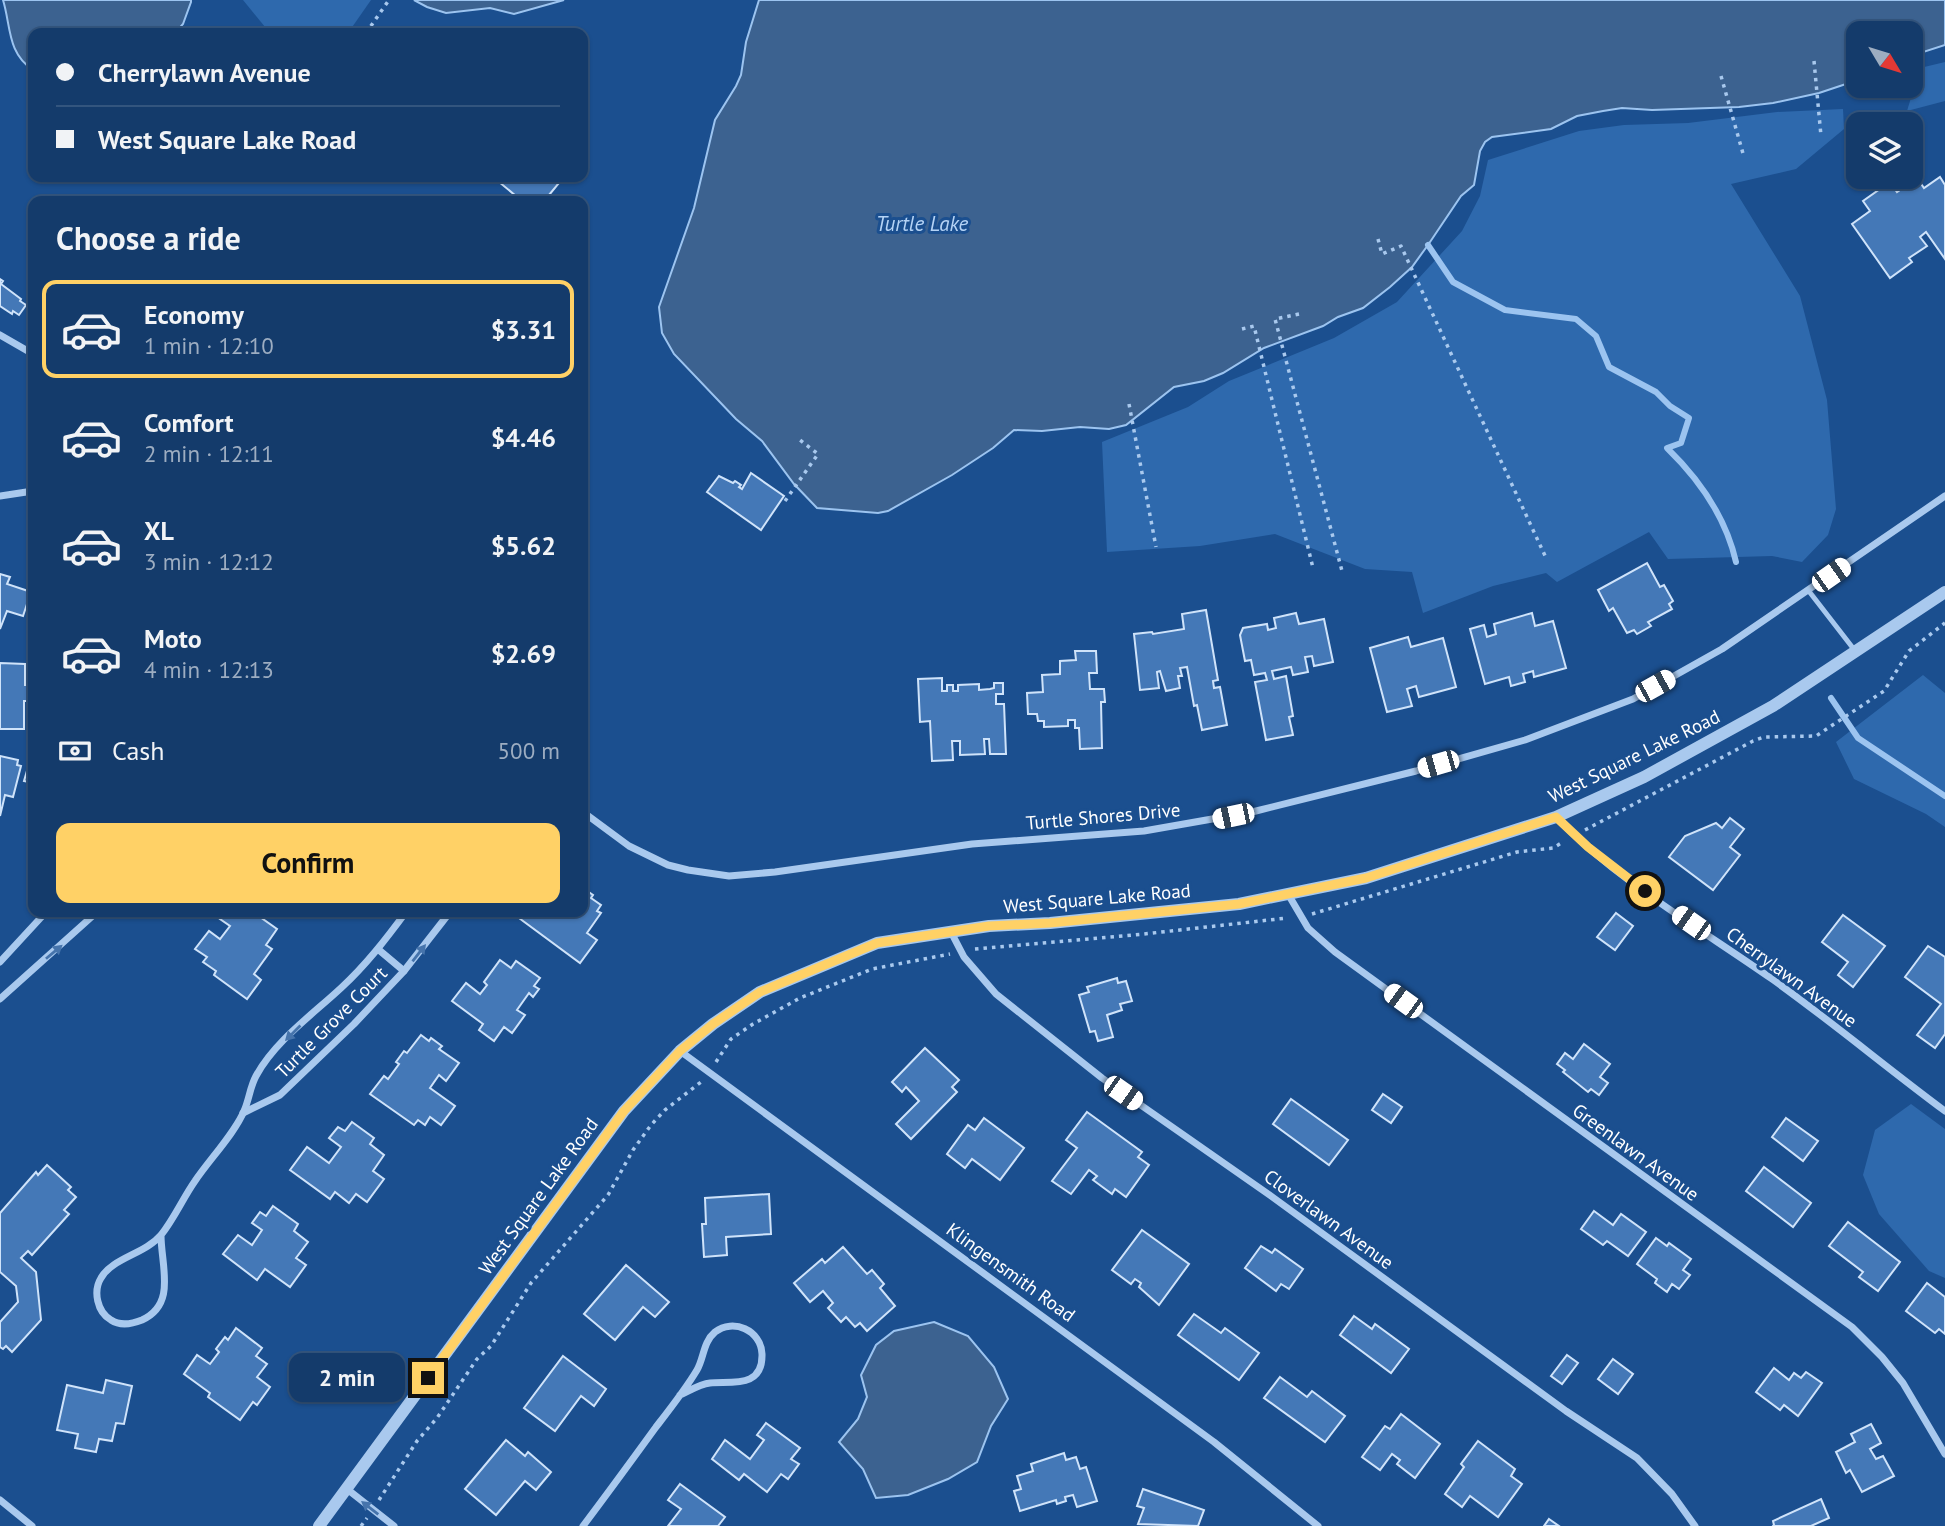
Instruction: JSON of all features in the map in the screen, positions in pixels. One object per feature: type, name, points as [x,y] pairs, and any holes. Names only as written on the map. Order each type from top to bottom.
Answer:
[{"type":"street","points":[[0,335],[28,351]]},
{"type":"street","points":[[0,496],[28,492]]},
{"type":"street","name":"Turtle Shores Drive","points":[[588,816],[629,846],[668,865],[729,876],[972,844],[1144,831],[1251,812],[1416,771],[1525,740],[1633,699],[1722,649],[1945,496]]},
{"type":"street","name":"West Square Lake Road","points":[[322,1525],[624,1111],[680,1051],[713,1024],[760,992],[877,943],[951,931],[1199,909],[1288,894],[1377,875],[1556,817],[1644,777],[1773,706],[1945,592]]},
{"type":"street","name":"Cherrylawn Avenue","points":[[1556,817],[1574,836],[1607,862],[1782,987],[1945,1111]]},
{"type":"street","name":"Greenlawn Avenue","points":[[1288,894],[1308,928],[1335,951],[1852,1327],[1903,1382],[1945,1454]]},
{"type":"street","points":[[0,962],[41,917]]},
{"type":"street","points":[[0,999],[92,917]]},
{"type":"street","name":"Turtle Grove Court","points":[[161,1235],[165,1283],[164,1297],[158,1309],[134,1323],[112,1321],[104,1314],[98,1302],[97,1289],[102,1277],[110,1267],[144,1250],[161,1235],[194,1181],[243,1114],[255,1077],[273,1054],[379,950],[403,917]]},
{"type":"street","name":"Turtle Grove Court","points":[[243,1114],[281,1095],[404,971],[446,917]]},
{"type":"street","name":"Cloverlawn Avenue","points":[[951,931],[964,957],[1007,1003],[1102,1078],[1282,1204],[1566,1411],[1637,1458],[1672,1494],[1695,1526]]},
{"type":"street","name":"Turtle Grove Court","points":[[379,950],[404,971]]},
{"type":"street","name":"Klingensmith Road","points":[[680,1051],[1214,1442],[1318,1526]]},
{"type":"street","points":[[583,1526],[698,1369],[705,1346],[716,1331],[724,1327],[742,1327],[756,1338],[762,1355],[756,1372],[750,1379],[732,1384],[708,1383],[680,1395]]},
{"type":"street","points":[[346,1489],[394,1526]]},
{"type":"street","points":[[0,1500],[32,1526]]},
{"type":"lane","points":[[1808,590],[1856,652]]},
{"type":"path","points":[[369,28],[389,0]]},
{"type":"path","points":[[1814,61],[1821,136]]},
{"type":"path","points":[[1721,76],[1744,157]]},
{"type":"path","points":[[1378,239],[1382,254],[1401,246],[1547,560]]},
{"type":"path","points":[[1299,314],[1275,318],[1342,571]]},
{"type":"path","points":[[1242,330],[1254,326],[1313,568]]},
{"type":"path","points":[[1129,404],[1156,547]]},
{"type":"path","points":[[785,501],[818,454],[800,440]]},
{"type":"path","points":[[1589,828],[1753,741],[1765,737],[1816,736],[1878,695],[1887,687],[1909,651],[1945,623]]},
{"type":"path","points":[[1321,913],[1517,852],[1546,849],[1560,843]]},
{"type":"path","points":[[978,948],[1277,919]]},
{"type":"path","points":[[717,1060],[731,1039],[800,998],[872,969],[941,956]]},
{"type":"path","points":[[384,1494],[417,1441],[438,1418],[477,1359],[491,1346],[531,1283],[608,1195],[632,1150],[651,1125],[665,1110],[704,1080]]},
{"type":"shaded area","points":[[243,0],[371,0],[351,28],[266,28]]},
{"type":"shaded area","points":[[1945,62],[1945,101],[1907,111],[1911,98],[1923,98],[1923,67]]},
{"type":"shaded area","points":[[1843,109],[1844,129],[1796,169],[1731,184],[1800,296],[1827,400],[1836,509],[1828,535],[1802,562],[1772,556],[1668,559],[1649,532],[1557,582],[1546,573],[1493,586],[1423,613],[1412,572],[1365,569],[1275,534],[1200,546],[1107,552],[1102,442],[1188,407],[1229,381],[1334,338],[1397,302],[1462,231],[1480,196],[1488,160],[1579,131],[1624,125],[1688,123],[1777,112]]},
{"type":"shaded area","points":[[1923,675],[1945,693],[1945,827],[1926,814],[1854,779],[1836,742]]},
{"type":"shaded area","points":[[1911,1104],[1945,1129],[1945,1278],[1929,1271],[1879,1214],[1863,1175],[1875,1130]]},
{"type":"water","points":[[3,0],[191,0],[179,28],[28,28],[28,66],[18,56],[11,38]]},
{"type":"water","points":[[414,0],[564,0],[514,14],[490,8],[446,13]]},
{"type":"water","name":"Turtle Lake","points":[[759,0],[1945,0],[1945,45],[1923,52],[1923,21],[1846,21],[1846,84],[1819,93],[1739,107],[1652,110],[1622,108],[1577,116],[1551,129],[1492,137],[1480,151],[1474,185],[1461,196],[1412,267],[1363,308],[1264,348],[1223,373],[1204,381],[1174,387],[1126,425],[1109,429],[1080,427],[1042,431],[1014,430],[993,448],[952,475],[888,511],[878,513],[817,508],[794,484],[762,441],[736,419],[674,354],[662,333],[659,307],[694,208],[715,120],[741,75],[746,42]]},
{"type":"water","points":[[934,1322],[968,1336],[994,1367],[1008,1399],[991,1426],[977,1462],[948,1479],[908,1495],[876,1498],[863,1469],[839,1442],[858,1419],[867,1397],[861,1375],[876,1345],[894,1331]]},
{"type":"building","points":[[1940,177],[1945,185],[1945,259],[1926,232],[1920,237],[1927,246],[1909,258],[1912,262],[1890,278],[1852,224],[1870,211],[1863,201],[1880,189],[1895,189],[1897,192],[1901,189],[1924,188]]},
{"type":"building","points":[[499,182],[559,183],[550,196],[516,196]]},
{"type":"building","points":[[0,279],[3,281],[1,284],[26,305],[19,315],[0,306]]},
{"type":"building","points":[[751,473],[784,496],[761,530],[707,492],[719,476],[733,483],[735,481],[742,489]]},
{"type":"building","points":[[1647,563],[1660,587],[1664,585],[1673,601],[1669,604],[1672,609],[1648,622],[1651,626],[1637,634],[1634,630],[1627,633],[1613,608],[1609,611],[1598,590]]},
{"type":"building","points":[[0,574],[10,577],[7,584],[28,591],[28,601],[23,616],[7,611],[0,629]]},
{"type":"building","points":[[1206,610],[1218,680],[1213,681],[1214,688],[1220,687],[1227,725],[1202,730],[1197,705],[1194,706],[1187,667],[1180,668],[1180,688],[1166,691],[1160,671],[1157,672],[1159,688],[1140,690],[1134,634],[1184,629],[1182,614]]},
{"type":"building","points":[[1296,613],[1299,624],[1324,619],[1333,662],[1314,666],[1312,656],[1305,657],[1308,672],[1293,675],[1291,667],[1272,671],[1274,679],[1286,676],[1293,716],[1289,717],[1293,735],[1266,740],[1255,682],[1267,680],[1265,673],[1254,675],[1251,660],[1245,661],[1240,635],[1243,628],[1267,624],[1268,630],[1276,628],[1274,618]]},
{"type":"building","points":[[1532,613],[1535,626],[1553,621],[1566,668],[1534,677],[1533,671],[1523,674],[1525,682],[1511,686],[1509,677],[1485,684],[1470,629],[1484,625],[1487,637],[1496,634],[1494,624]]},
{"type":"building","points":[[1408,637],[1411,647],[1443,638],[1456,687],[1419,697],[1416,686],[1407,689],[1412,706],[1387,712],[1370,648]]},
{"type":"building","points":[[1075,651],[1096,651],[1097,673],[1089,673],[1090,689],[1104,689],[1105,702],[1101,702],[1102,748],[1080,749],[1079,728],[1075,728],[1075,720],[1068,720],[1068,726],[1044,727],[1044,721],[1038,721],[1037,714],[1028,714],[1027,693],[1043,692],[1042,675],[1060,674],[1060,661],[1076,660]]},
{"type":"building","points":[[0,663],[25,664],[28,701],[24,701],[24,729],[0,729]]},
{"type":"building","points":[[942,678],[942,691],[947,691],[947,685],[953,685],[953,691],[958,691],[958,685],[979,684],[979,690],[994,688],[994,683],[1003,683],[1003,694],[996,694],[996,704],[1004,704],[1006,754],[990,754],[989,739],[984,739],[985,754],[960,755],[960,741],[952,741],[953,760],[932,761],[930,721],[920,722],[918,679]]},
{"type":"building","points":[[0,756],[18,760],[17,765],[21,766],[13,797],[5,795],[0,816]]},
{"type":"building","points":[[1730,818],[1744,829],[1730,847],[1740,855],[1713,890],[1669,857],[1685,836],[1716,823],[1722,828]]},
{"type":"building","points":[[588,892],[593,895],[591,898],[601,905],[597,911],[601,913],[587,933],[597,940],[580,963],[519,918],[588,917]]},
{"type":"building","points":[[1616,913],[1633,926],[1615,950],[1597,937]]},
{"type":"building","points":[[1843,915],[1885,946],[1853,987],[1838,975],[1848,962],[1822,942]]},
{"type":"building","points":[[260,917],[277,929],[266,945],[272,949],[254,974],[261,980],[247,999],[214,975],[216,971],[203,962],[207,957],[195,949],[209,931],[220,939],[230,926],[220,919]]},
{"type":"building","points":[[1928,946],[1945,957],[1945,1034],[1935,1048],[1917,1035],[1941,1004],[1905,977]]},
{"type":"building","points":[[500,960],[511,968],[516,961],[540,978],[534,986],[539,989],[533,997],[529,993],[517,1010],[525,1015],[512,1033],[504,1027],[494,1041],[479,1030],[483,1024],[452,1001],[466,983],[480,994],[487,985],[484,982]]},
{"type":"building","points":[[1117,978],[1118,983],[1126,981],[1132,1001],[1120,1004],[1122,1010],[1107,1015],[1113,1037],[1098,1041],[1095,1031],[1090,1032],[1079,995],[1089,992],[1087,987]]},
{"type":"building","points":[[421,1035],[442,1046],[439,1049],[459,1063],[446,1081],[439,1075],[430,1088],[455,1106],[441,1125],[430,1117],[425,1125],[418,1120],[414,1125],[370,1094],[384,1076],[388,1079],[399,1064],[396,1062],[404,1051],[407,1053]]},
{"type":"building","points":[[1584,1044],[1610,1064],[1600,1077],[1608,1083],[1599,1095],[1591,1089],[1588,1092],[1557,1064],[1565,1053],[1573,1059]]},
{"type":"building","points":[[925,1048],[959,1080],[952,1087],[957,1092],[911,1139],[896,1124],[919,1101],[906,1087],[902,1092],[892,1082]]},
{"type":"building","points":[[1383,1094],[1402,1107],[1391,1123],[1372,1110]]},
{"type":"building","points":[[1291,1099],[1348,1140],[1329,1165],[1273,1124]]},
{"type":"building","points":[[1087,1112],[1142,1152],[1138,1157],[1149,1165],[1126,1197],[1115,1189],[1112,1194],[1093,1180],[1097,1176],[1089,1170],[1071,1194],[1052,1181],[1077,1148],[1066,1140]]},
{"type":"building","points":[[984,1118],[1024,1148],[1000,1180],[972,1159],[965,1168],[947,1154],[968,1125],[975,1130]]},
{"type":"building","points":[[1786,1118],[1818,1141],[1803,1161],[1772,1137]]},
{"type":"building","points":[[352,1122],[374,1138],[370,1144],[384,1155],[373,1171],[384,1179],[367,1202],[356,1194],[349,1203],[335,1192],[330,1199],[290,1170],[307,1147],[329,1163],[341,1147],[329,1138],[338,1127],[345,1131]]},
{"type":"building","points":[[47,1165],[71,1187],[68,1190],[76,1197],[64,1210],[69,1214],[32,1255],[28,1251],[21,1258],[36,1272],[41,1320],[12,1352],[6,1346],[3,1349],[0,1347],[0,1322],[18,1302],[16,1286],[0,1272],[0,1213],[36,1172],[38,1175]]},
{"type":"building","points":[[1764,1167],[1811,1203],[1793,1227],[1746,1191]]},
{"type":"building","points":[[769,1194],[771,1234],[726,1237],[727,1255],[704,1257],[702,1224],[706,1224],[705,1198]]},
{"type":"building","points":[[273,1206],[298,1224],[294,1231],[308,1242],[296,1258],[306,1265],[290,1287],[265,1269],[257,1280],[223,1254],[238,1235],[252,1245],[262,1230],[252,1223],[260,1212],[266,1216]]},
{"type":"building","points":[[1594,1211],[1613,1225],[1621,1214],[1646,1232],[1628,1256],[1607,1241],[1603,1245],[1581,1229]]},
{"type":"building","points":[[1848,1222],[1900,1262],[1878,1291],[1859,1277],[1863,1272],[1829,1246]]},
{"type":"building","points":[[1142,1230],[1189,1264],[1159,1305],[1139,1287],[1141,1283],[1135,1279],[1131,1284],[1112,1270]]},
{"type":"building","points":[[1656,1238],[1667,1246],[1669,1243],[1691,1259],[1683,1270],[1690,1275],[1679,1289],[1672,1284],[1667,1292],[1655,1283],[1657,1279],[1637,1264]]},
{"type":"building","points":[[1261,1246],[1272,1253],[1275,1249],[1303,1269],[1289,1289],[1281,1284],[1276,1291],[1245,1268]]},
{"type":"building","points":[[843,1247],[867,1274],[872,1270],[884,1284],[880,1288],[895,1306],[867,1331],[860,1323],[855,1327],[846,1317],[841,1322],[828,1308],[833,1303],[823,1291],[810,1302],[794,1283],[822,1259],[825,1263]]},
{"type":"building","points":[[626,1265],[669,1302],[655,1317],[643,1307],[615,1340],[584,1314]]},
{"type":"building","points":[[1927,1283],[1945,1297],[1945,1334],[1939,1329],[1935,1333],[1906,1311]]},
{"type":"building","points":[[1194,1314],[1221,1333],[1225,1328],[1259,1353],[1239,1380],[1178,1335]]},
{"type":"building","points":[[1354,1316],[1372,1329],[1375,1324],[1409,1349],[1391,1373],[1340,1335]]},
{"type":"building","points":[[236,1328],[262,1348],[256,1356],[267,1364],[257,1377],[270,1387],[257,1405],[253,1402],[240,1420],[208,1397],[210,1393],[184,1374],[197,1355],[210,1364],[219,1352],[216,1349],[225,1337],[228,1340]]},
{"type":"building","points":[[1567,1355],[1578,1363],[1562,1384],[1551,1376]]},
{"type":"building","points":[[563,1356],[606,1389],[594,1406],[581,1396],[555,1431],[524,1408]]},
{"type":"building","points":[[1613,1359],[1633,1374],[1618,1394],[1598,1379]]},
{"type":"building","points":[[1774,1368],[1789,1380],[1794,1373],[1801,1378],[1806,1372],[1822,1383],[1798,1416],[1784,1405],[1780,1410],[1756,1392]]},
{"type":"building","points":[[1280,1377],[1307,1397],[1312,1391],[1345,1416],[1325,1442],[1264,1398]]},
{"type":"building","points":[[106,1380],[132,1386],[124,1424],[116,1423],[112,1441],[99,1439],[96,1452],[75,1448],[78,1434],[57,1430],[67,1385],[103,1393]]},
{"type":"building","points":[[1401,1414],[1440,1444],[1415,1478],[1397,1464],[1400,1460],[1392,1454],[1380,1470],[1362,1457],[1385,1426],[1390,1429]]},
{"type":"building","points":[[766,1423],[800,1448],[791,1459],[799,1464],[788,1479],[781,1474],[767,1492],[744,1474],[739,1480],[712,1459],[725,1440],[750,1459],[764,1440],[757,1435]]},
{"type":"building","points":[[1871,1424],[1881,1443],[1870,1449],[1876,1459],[1883,1456],[1894,1476],[1862,1492],[1850,1470],[1846,1473],[1836,1452],[1855,1442],[1851,1434]]},
{"type":"building","points":[[506,1440],[525,1456],[528,1452],[551,1472],[536,1490],[525,1481],[496,1515],[465,1489]]},
{"type":"building","points":[[1478,1441],[1515,1469],[1511,1476],[1522,1484],[1498,1517],[1470,1496],[1462,1507],[1445,1494],[1464,1467],[1461,1464]]},
{"type":"building","points":[[1064,1453],[1066,1460],[1076,1457],[1080,1469],[1086,1467],[1097,1501],[1077,1507],[1073,1495],[1065,1497],[1066,1501],[1057,1504],[1056,1500],[1020,1511],[1014,1491],[1021,1489],[1017,1476],[1033,1471],[1031,1464]]},
{"type":"building","points":[[680,1484],[725,1517],[718,1526],[668,1526],[681,1509],[668,1500]]},
{"type":"building","points":[[1143,1489],[1204,1510],[1198,1526],[1138,1524],[1144,1508],[1137,1506]]},
{"type":"building","points":[[1821,1499],[1829,1518],[1811,1526],[1773,1526],[1773,1521]]},
{"type":"building","points":[[1549,1519],[1559,1526],[1544,1526]]},
{"type":"waterway","points":[[1428,245],[1453,282],[1505,310],[1576,319],[1596,336],[1609,367],[1656,392],[1670,406],[1689,418],[1681,443],[1667,448],[1710,500],[1726,530],[1736,562]]},
{"type":"waterway","points":[[1831,698],[1858,738],[1945,796]]},
{"type":"route","points":[[428,1378],[624,1111],[680,1051],[713,1024],[760,992],[877,943],[989,926],[1050,923],[1239,904],[1366,878],[1556,817],[1574,836],[1645,891]]}]
